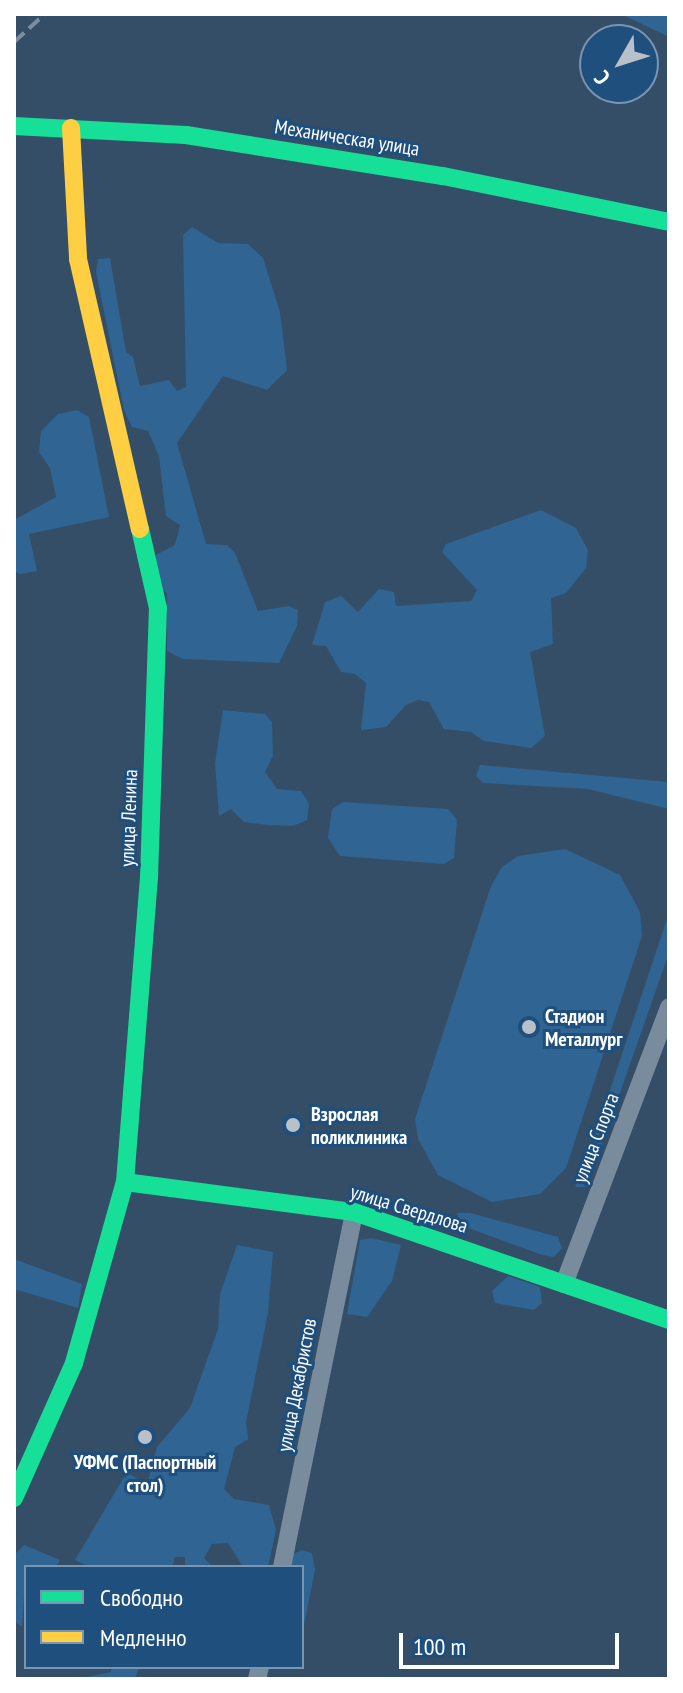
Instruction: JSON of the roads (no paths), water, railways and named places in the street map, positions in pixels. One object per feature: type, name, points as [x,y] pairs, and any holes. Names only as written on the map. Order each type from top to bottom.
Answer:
[{"type":"main road","name":"Механическая улица","points":[[14,126],[229,142],[443,176],[669,222]]},
{"type":"main road","name":"улица Ленина","points":[[14,1498],[74,1363],[125,1182],[149,878],[158,608],[78,259],[71,128]]},
{"type":"main road","name":"улица Свердлова","points":[[125,1182],[354,1212],[669,1320]]},
{"type":"street","name":"улица Спорта","points":[[564,1284],[669,1007]]},
{"type":"street","name":"улица Декабристов","points":[[282,1565],[354,1212]]},
{"type":"railway","points":[[14,42],[45,14]]},
{"type":"place","name":"Стадион Металлург","points":[[529,1027]]},
{"type":"place","name":"Взрослая поликлиника","points":[[293,1125]]},
{"type":"place","name":"УФМС (Паспортный стол)","points":[[145,1437]]}]
